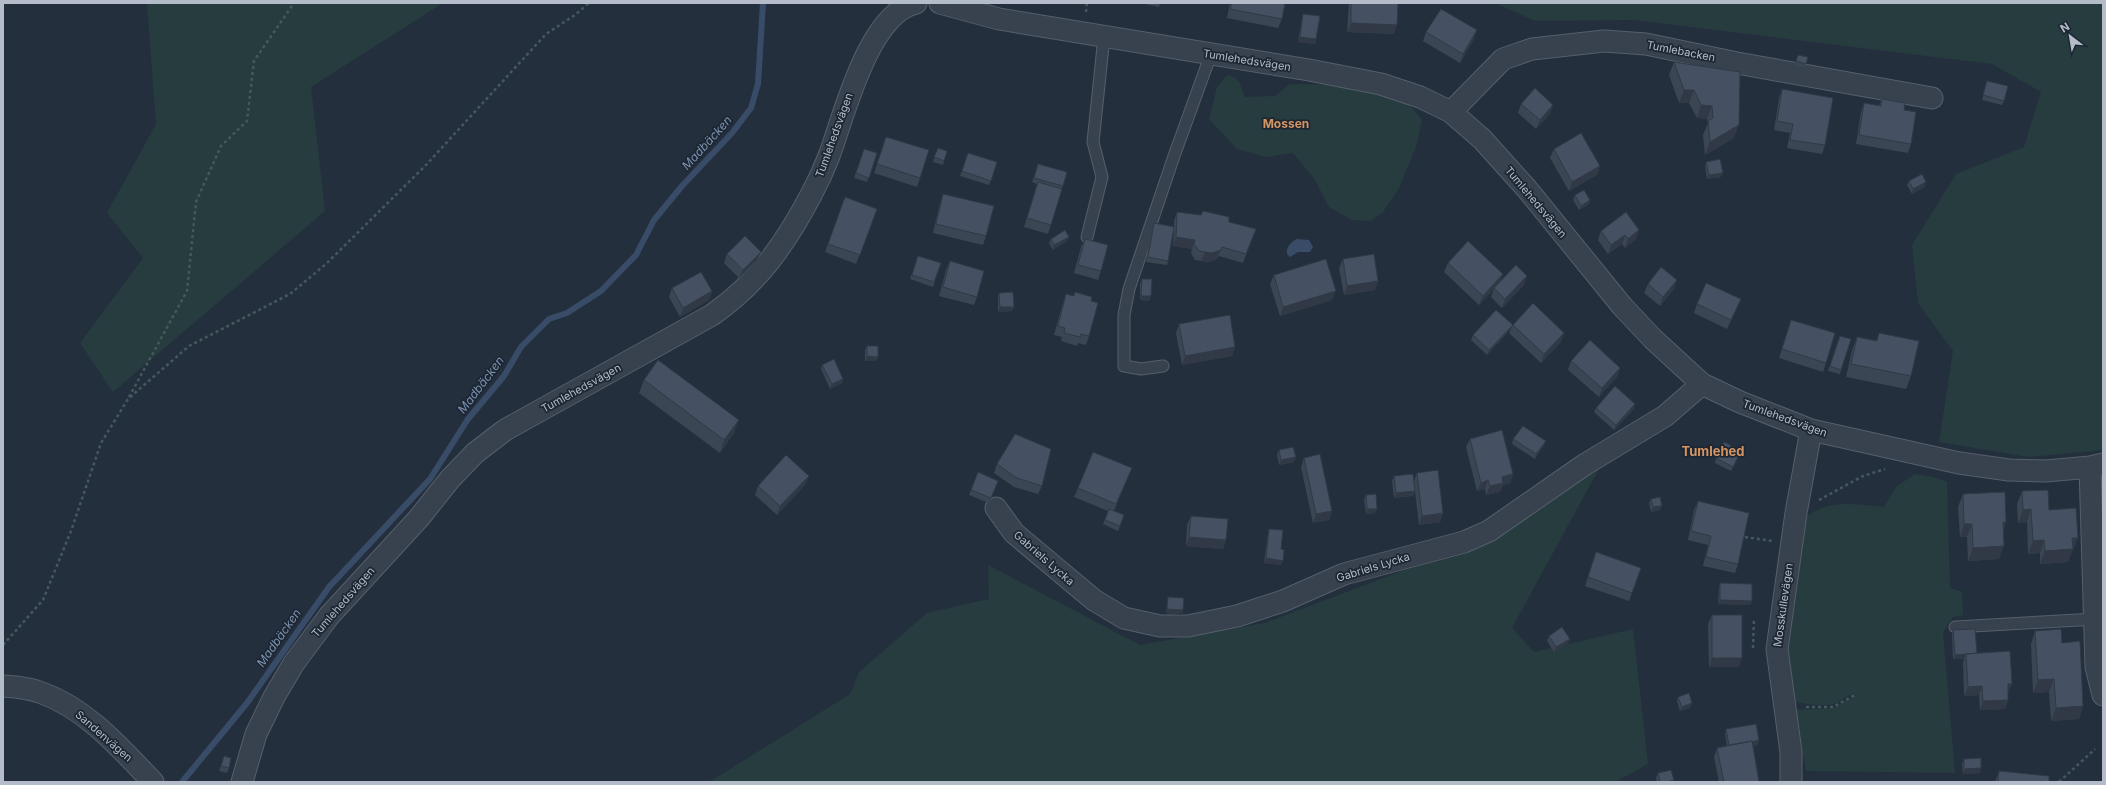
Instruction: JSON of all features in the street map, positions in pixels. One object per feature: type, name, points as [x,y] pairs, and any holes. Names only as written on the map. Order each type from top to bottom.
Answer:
[{"type":"street","name":"Tumlehedsvägen","points":[[242,782],[256,734],[294,663],[348,594],[397,542],[475,453],[505,430],[712,315],[732,301],[757,278],[777,253],[812,194],[829,157],[847,100],[863,63],[878,35],[892,19],[914,3]]},
{"type":"street","name":"Tumlehedsvägen","points":[[940,3],[999,19],[1309,70],[1382,84],[1420,97],[1451,112],[1482,139],[1527,189],[1622,306],[1653,339],[1702,384],[1740,402],[1812,430],[1960,463],[2009,470],[2046,471],[2097,466],[2096,667],[2103,695]]},
{"type":"street","name":"Tumlebacken","points":[[1451,112],[1503,59],[1532,49],[1604,41],[1646,44],[1737,63],[1932,98]]},
{"type":"street","name":"Gabriels Lycka","points":[[996,508],[1014,533],[1094,600],[1124,618],[1160,626],[1188,626],[1237,616],[1283,601],[1344,574],[1464,542],[1489,531],[1584,465],[1665,416],[1702,384]]},
{"type":"street","name":"Mosskullevägen","points":[[1791,782],[1791,752],[1777,649],[1796,513],[1812,430]]},
{"type":"street","name":"Sandenvägen","points":[[3,686],[41,692],[74,709],[95,725],[153,782]]},
{"type":"lane","points":[[1087,237],[1102,178],[1093,142],[1104,37]]},
{"type":"lane","points":[[1163,366],[1141,369],[1124,366],[1124,315],[1129,288],[1211,54]]},
{"type":"lane","points":[[1954,627],[2096,619]]},
{"type":"path","points":[[3,645],[42,600],[71,531],[101,443],[128,399],[187,291],[196,202],[221,146],[246,121],[254,61],[294,3]]},
{"type":"path","points":[[128,399],[189,346],[290,294],[326,264],[426,165],[546,34],[575,15],[589,3]]},
{"type":"path","points":[[1796,513],[1862,476],[1888,468]]},
{"type":"path","points":[[1745,537],[1792,544]]},
{"type":"path","points":[[1753,648],[1754,618]]},
{"type":"path","points":[[1784,707],[1833,707],[1855,694]]},
{"type":"path","points":[[2059,782],[2095,749]]},
{"type":"green space","points":[[147,3],[443,3],[311,87],[325,211],[113,392],[80,343],[143,258],[107,213],[156,124]]},
{"type":"green space","points":[[1495,3],[2103,3],[2103,450],[2028,457],[1939,442],[1953,351],[1918,303],[1912,245],[1956,174],[2024,147],[2041,92],[1992,64],[1634,20],[1535,21]]},
{"type":"green space","points":[[1227,75],[1237,80],[1245,97],[1275,96],[1290,84],[1358,86],[1383,90],[1397,95],[1405,101],[1422,120],[1416,147],[1399,188],[1383,212],[1371,221],[1352,220],[1329,207],[1315,180],[1293,153],[1266,157],[1237,149],[1209,119],[1217,87]]},
{"type":"green space","points":[[1600,467],[1512,628],[1534,652],[1633,629],[1648,764],[1615,782],[709,782],[850,694],[859,672],[927,613],[989,599],[988,565],[1140,645],[1265,623],[1486,539]]},
{"type":"green space","points":[[1915,474],[1933,477],[1947,482],[1950,588],[1962,592],[1963,615],[1953,617],[1943,632],[1955,773],[1806,771],[1794,710],[1834,708],[1856,695],[1850,695],[1837,703],[1829,705],[1812,705],[1791,700],[1787,639],[1806,517],[1815,511],[1834,505],[1853,504],[1884,507],[1896,487]]},
{"type":"water","points":[[1297,239],[1309,240],[1313,247],[1310,252],[1298,252],[1290,257],[1287,254],[1287,249],[1291,243]]},
{"type":"building","points":[[1232,3],[1285,3],[1282,19],[1230,9]]},
{"type":"building","points":[[1351,3],[1398,3],[1397,25],[1351,23]]},
{"type":"building","points":[[1441,9],[1477,30],[1463,54],[1426,32]]},
{"type":"building","points":[[1303,14],[1320,16],[1316,39],[1300,37]]},
{"type":"building","points":[[1798,55],[1808,57],[1806,64],[1796,61]]},
{"type":"building","points":[[1674,62],[1740,72],[1739,125],[1710,142],[1708,121],[1713,118],[1712,106],[1701,105],[1694,90],[1684,90]]},
{"type":"building","points":[[1987,81],[2008,86],[2004,101],[1983,95]]},
{"type":"building","points":[[1535,88],[1553,105],[1540,120],[1521,104]]},
{"type":"building","points":[[1782,89],[1833,98],[1825,145],[1790,140],[1793,124],[1777,121]]},
{"type":"building","points":[[1882,99],[1905,103],[1904,110],[1916,112],[1911,144],[1859,135],[1864,103],[1881,106]]},
{"type":"building","points":[[1581,133],[1600,166],[1572,182],[1554,149]]},
{"type":"building","points":[[886,137],[929,150],[920,178],[877,164]]},
{"type":"building","points":[[938,148],[947,151],[944,161],[934,157]]},
{"type":"building","points":[[864,149],[877,153],[869,178],[856,173]]},
{"type":"building","points":[[968,153],[997,162],[991,181],[962,171]]},
{"type":"building","points":[[1720,159],[1723,173],[1709,175],[1706,162]]},
{"type":"building","points":[[1038,164],[1067,172],[1063,186],[1034,178]]},
{"type":"building","points":[[1922,174],[1926,182],[1913,189],[1909,181]]},
{"type":"building","points":[[1038,182],[1062,189],[1051,225],[1027,218]]},
{"type":"building","points":[[1584,190],[1590,200],[1581,206],[1575,195]]},
{"type":"building","points":[[943,194],[994,206],[986,236],[936,224]]},
{"type":"building","points":[[845,197],[877,209],[860,255],[828,244]]},
{"type":"building","points":[[1203,211],[1229,217],[1229,222],[1256,229],[1246,254],[1222,247],[1221,250],[1212,253],[1199,251],[1194,244],[1195,240],[1176,237],[1177,212],[1201,215]]},
{"type":"building","points":[[1626,212],[1639,230],[1628,239],[1625,235],[1611,245],[1601,231]]},
{"type":"building","points":[[1154,223],[1174,227],[1168,261],[1148,257]]},
{"type":"building","points":[[1065,230],[1069,237],[1054,245],[1051,239]]},
{"type":"building","points":[[745,236],[761,252],[743,270],[727,254]]},
{"type":"building","points":[[1085,239],[1108,245],[1101,271],[1078,265]]},
{"type":"building","points":[[1468,241],[1503,274],[1483,296],[1448,263]]},
{"type":"building","points":[[1374,254],[1378,281],[1347,286],[1343,259]]},
{"type":"building","points":[[918,256],[941,263],[934,282],[912,275]]},
{"type":"building","points":[[1326,259],[1336,291],[1283,307],[1274,275]]},
{"type":"building","points":[[950,261],[984,271],[977,297],[943,287]]},
{"type":"building","points":[[1516,265],[1527,276],[1505,299],[1494,288]]},
{"type":"building","points":[[1661,267],[1677,280],[1663,297],[1648,284]]},
{"type":"building","points":[[701,272],[712,291],[683,308],[672,288]]},
{"type":"building","points":[[1142,279],[1152,279],[1151,296],[1141,296]]},
{"type":"building","points":[[1706,283],[1741,299],[1731,320],[1697,304]]},
{"type":"building","points":[[1013,292],[1014,307],[1000,307],[999,293]]},
{"type":"building","points":[[1075,292],[1092,297],[1091,301],[1098,303],[1089,336],[1081,334],[1080,337],[1064,333],[1065,328],[1058,326],[1066,294],[1074,296]]},
{"type":"building","points":[[1533,303],[1564,333],[1544,354],[1513,325]]},
{"type":"building","points":[[1496,310],[1513,325],[1489,350],[1473,335]]},
{"type":"building","points":[[1230,315],[1235,347],[1185,356],[1179,324]]},
{"type":"building","points":[[1791,320],[1835,333],[1826,363],[1782,349]]},
{"type":"building","points":[[1879,333],[1919,341],[1911,376],[1851,364],[1857,337],[1877,341]]},
{"type":"building","points":[[1840,336],[1851,339],[1841,370],[1830,366]]},
{"type":"building","points":[[1590,340],[1620,368],[1602,388],[1571,361]]},
{"type":"building","points":[[867,346],[878,346],[878,357],[867,356]]},
{"type":"building","points":[[834,359],[843,379],[832,384],[822,365]]},
{"type":"building","points":[[658,360],[739,420],[724,440],[644,380]]},
{"type":"building","points":[[1615,386],[1635,404],[1616,425],[1596,408]]},
{"type":"building","points":[[1523,426],[1546,441],[1536,454],[1513,439]]},
{"type":"building","points":[[1502,430],[1513,474],[1502,477],[1503,483],[1490,486],[1488,480],[1481,483],[1470,439]]},
{"type":"building","points":[[1015,434],[1051,449],[1042,486],[1017,478],[997,464]]},
{"type":"building","points":[[1724,442],[1741,451],[1733,467],[1716,458]]},
{"type":"building","points":[[1293,447],[1296,457],[1281,460],[1279,450]]},
{"type":"building","points":[[1093,452],[1132,468],[1116,504],[1078,488]]},
{"type":"building","points":[[1320,454],[1332,511],[1316,514],[1304,458]]},
{"type":"building","points":[[786,455],[809,476],[780,506],[758,486]]},
{"type":"building","points":[[1438,470],[1443,513],[1422,516],[1417,473]]},
{"type":"building","points":[[978,472],[998,481],[991,498],[971,490]]},
{"type":"building","points":[[1413,474],[1415,491],[1396,493],[1394,476]]},
{"type":"building","points":[[2048,490],[2049,510],[2076,508],[2078,538],[2072,538],[2073,549],[2045,551],[2044,540],[2033,541],[2031,509],[2023,510],[2022,491]]},
{"type":"building","points":[[2005,492],[2006,522],[2003,522],[2004,546],[1973,548],[1972,524],[1964,524],[1963,494]]},
{"type":"building","points":[[1376,494],[1377,509],[1367,509],[1366,495]]},
{"type":"building","points":[[1660,497],[1662,506],[1653,507],[1651,499]]},
{"type":"building","points":[[1698,501],[1749,513],[1738,564],[1706,557],[1711,536],[1691,531]]},
{"type":"building","points":[[1109,509],[1124,515],[1120,526],[1105,520]]},
{"type":"building","points":[[1191,516],[1228,519],[1226,540],[1189,537]]},
{"type":"building","points":[[1269,529],[1283,530],[1281,549],[1284,550],[1283,561],[1266,558]]},
{"type":"building","points":[[1596,552],[1641,568],[1632,593],[1588,577]]},
{"type":"building","points":[[1720,583],[1752,584],[1752,601],[1720,600]]},
{"type":"building","points":[[1168,597],[1184,598],[1183,610],[1167,609]]},
{"type":"building","points":[[1712,615],[1742,615],[1742,658],[1712,658]]},
{"type":"building","points":[[1562,627],[1570,639],[1556,647],[1549,636]]},
{"type":"building","points":[[1975,629],[1977,653],[1955,655],[1953,630]]},
{"type":"building","points":[[2061,629],[2062,643],[2080,641],[2083,706],[2056,708],[2054,679],[2038,680],[2035,631]]},
{"type":"building","points":[[2010,651],[2012,684],[2008,684],[2008,700],[1983,701],[1982,686],[1968,687],[1966,654]]},
{"type":"building","points":[[1689,693],[1692,703],[1682,707],[1678,697]]},
{"type":"building","points":[[1756,724],[1759,740],[1729,745],[1726,729]]},
{"type":"building","points":[[1752,741],[1759,782],[1724,782],[1717,748]]},
{"type":"building","points":[[224,756],[231,758],[229,768],[221,766]]},
{"type":"building","points":[[1981,758],[1981,768],[1964,769],[1964,759]]},
{"type":"building","points":[[1671,770],[1674,780],[1660,782],[1658,773]]},
{"type":"building","points":[[1999,771],[2049,776],[2049,782],[1998,782]]},
{"type":"waterway","name":"Madbäcken","points":[[182,782],[247,703],[329,587],[430,479],[468,419],[504,376],[521,347],[549,319],[567,313],[601,291],[636,255],[654,220],[682,186],[732,133],[751,108],[758,84],[763,3]]},
{"type":"district","name":"Mossen","points":[[1286,124]]},
{"type":"district","name":"Tumlehed","points":[[1713,451]]}]
